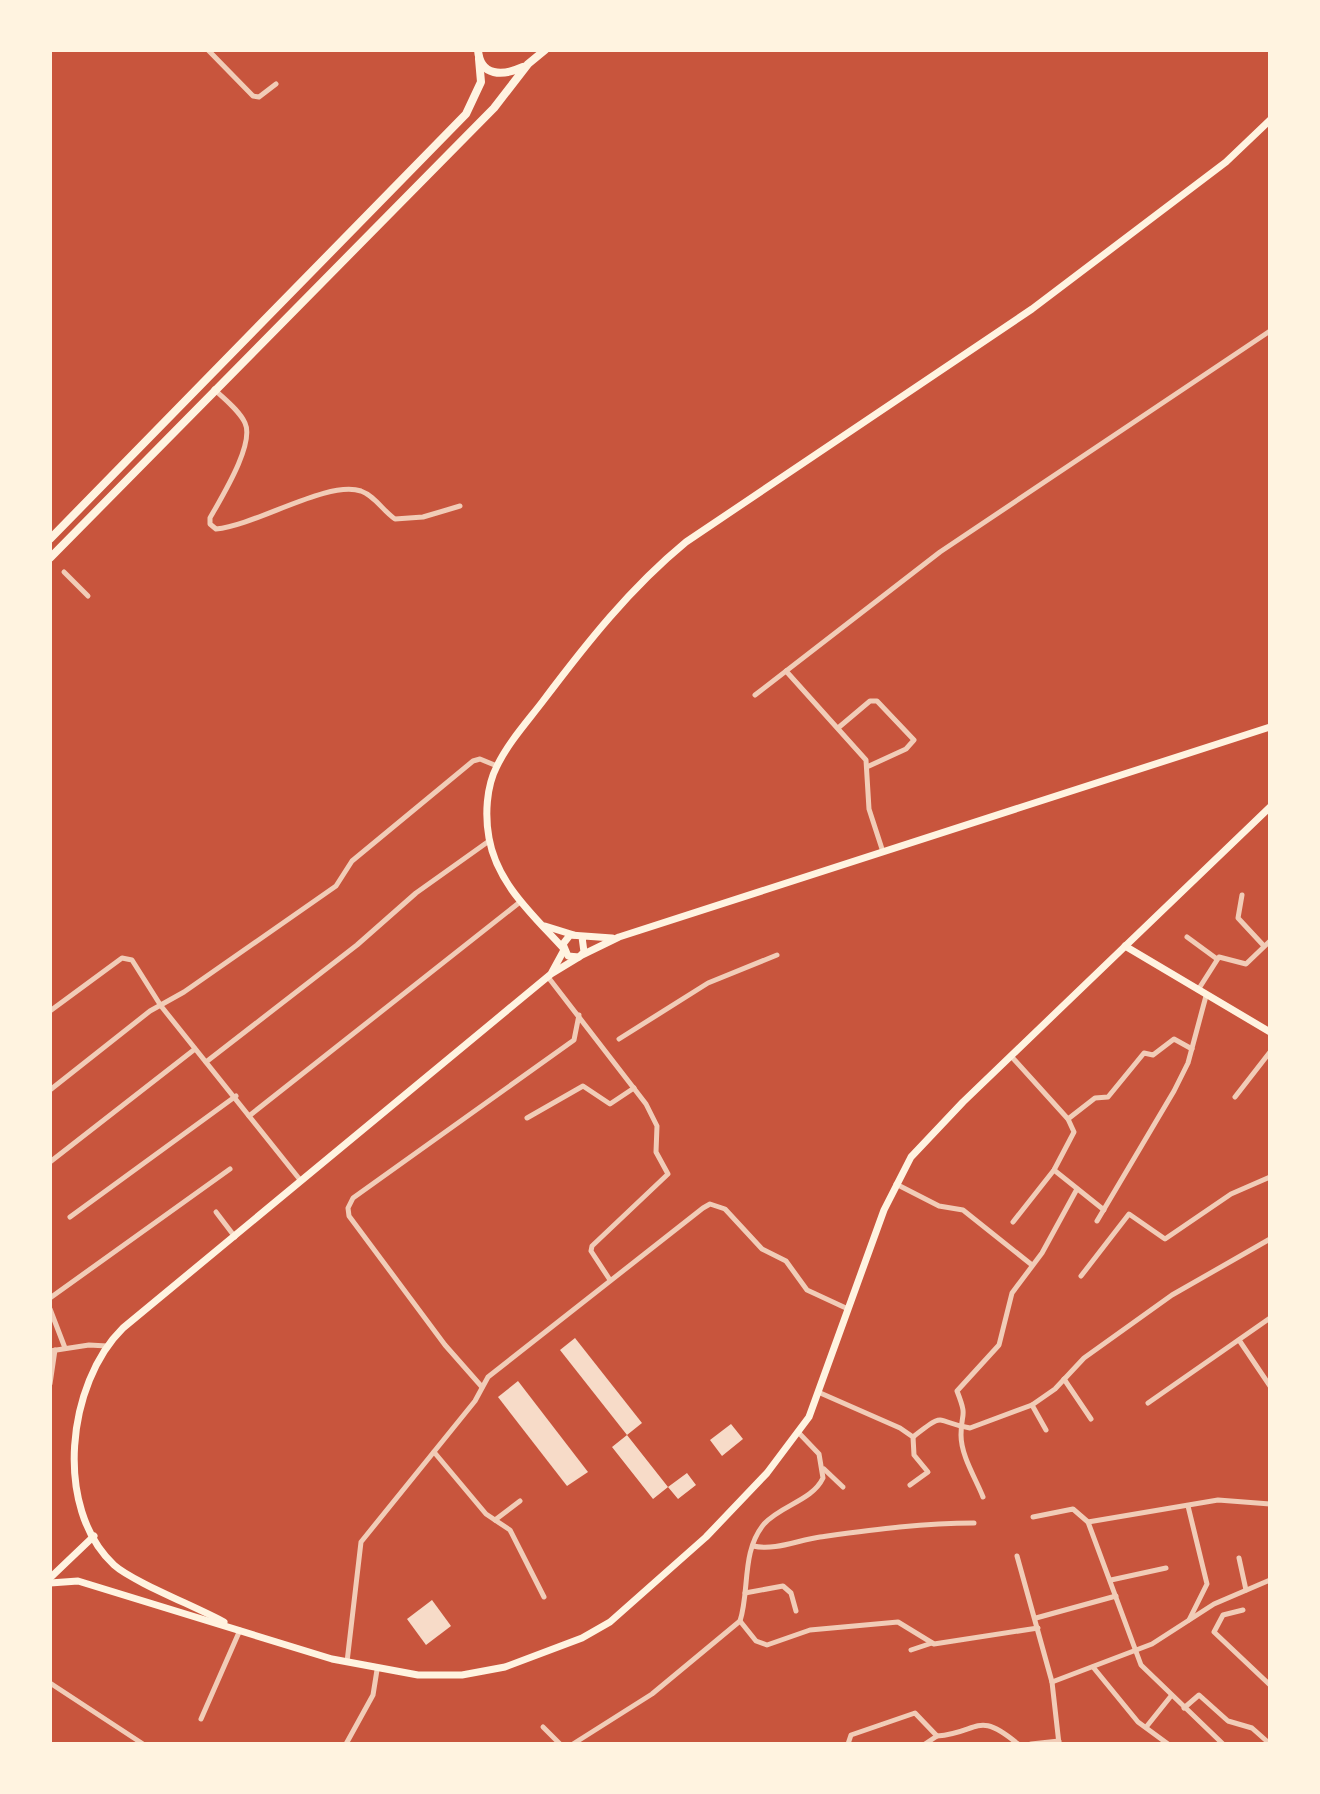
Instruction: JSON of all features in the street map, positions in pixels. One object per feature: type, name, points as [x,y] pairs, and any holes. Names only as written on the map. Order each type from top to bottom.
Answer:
[{"type":"main road","points":[[50,558],[494,108],[528,64],[543,50]]},
{"type":"main road","points":[[478,55],[486,70],[499,74],[528,64]]},
{"type":"main road","points":[[50,539],[466,114],[481,82],[478,55]]},
{"type":"main road","points":[[580,956],[572,957],[564,949],[520,902],[501,872],[489,841],[488,805],[497,766],[608,619],[670,555],[1032,309],[1216,170],[1270,120]]},
{"type":"main road","points":[[240,1630],[118,1568],[94,1536],[80,1500],[73,1445],[78,1418],[107,1346],[123,1328],[236,1238],[549,975],[580,956],[619,937],[1270,727]]},
{"type":"main road","points":[[50,1580],[78,1581],[347,1663],[438,1677],[483,1672],[534,1657],[597,1630],[620,1614],[706,1537],[767,1473],[798,1432],[818,1392],[895,1183],[921,1146],[1011,1055],[1270,807]]},
{"type":"main road","points":[[543,926],[578,936],[619,937]]},
{"type":"main road","points":[[549,975],[564,949],[564,941],[578,936]]},
{"type":"main road","points":[[578,936],[586,944],[580,956]]},
{"type":"main road","points":[[1125,946],[1270,1032]]},
{"type":"main road","points":[[50,1580],[94,1536]]},
{"type":"street","points":[[208,50],[253,96],[259,97],[276,84]]},
{"type":"street","points":[[755,695],[940,552],[1270,331]]},
{"type":"street","points":[[214,389],[244,421],[247,431],[235,471],[210,518],[210,524],[216,529],[267,517],[302,501],[341,490],[367,494],[395,519],[423,517],[460,506]]},
{"type":"street","points":[[64,572],[88,596]]},
{"type":"street","points":[[786,671],[869,766],[869,809],[883,853]]},
{"type":"street","points":[[838,728],[870,701],[877,701],[914,740],[906,749],[869,766]]},
{"type":"street","points":[[50,1090],[161,1006],[336,886],[352,861],[473,761],[480,759],[497,766]]},
{"type":"street","points":[[206,1062],[357,945],[416,893],[489,841]]},
{"type":"street","points":[[1242,895],[1238,918],[1264,946]]},
{"type":"street","points":[[249,1116],[520,902]]},
{"type":"street","points":[[1187,937],[1217,959]]},
{"type":"street","points":[[1198,991],[1217,959],[1224,957],[1246,964],[1270,941]]},
{"type":"street","points":[[619,1039],[708,983],[777,955]]},
{"type":"street","points":[[50,1011],[122,958],[132,960],[161,1006],[302,1182]]},
{"type":"street","points":[[549,975],[634,1088],[657,1126],[656,1152],[668,1174],[592,1246],[591,1251],[610,1280]]},
{"type":"street","points":[[1097,1221],[1174,1091],[1192,1049],[1206,996]]},
{"type":"street","points":[[482,1387],[422,1315],[349,1216],[348,1208],[353,1198],[574,1040],[579,1015]]},
{"type":"street","points":[[1068,1119],[1095,1098],[1108,1097],[1144,1053],[1153,1055],[1174,1039],[1192,1049]]},
{"type":"street","points":[[50,1162],[195,1049]]},
{"type":"street","points":[[1235,1097],[1270,1052]]},
{"type":"street","points":[[1011,1055],[1068,1119],[1073,1137],[1054,1170],[1013,1222]]},
{"type":"street","points":[[527,1118],[583,1086],[610,1104],[634,1088]]},
{"type":"street","points":[[70,1217],[236,1096]]},
{"type":"street","points":[[50,1298],[230,1169]]},
{"type":"street","points":[[1054,1170],[1104,1210]]},
{"type":"street","points":[[1081,1276],[1129,1214],[1165,1239],[1231,1194],[1270,1177]]},
{"type":"street","points":[[895,1183],[939,1206],[963,1210],[1032,1265]]},
{"type":"street","points":[[983,1497],[964,1451],[962,1427],[965,1413],[957,1391],[999,1345],[1007,1304],[1077,1189]]},
{"type":"street","points":[[347,1663],[361,1542],[482,1387],[506,1360],[703,1208],[719,1205],[762,1249],[786,1261],[807,1290],[848,1309]]},
{"type":"street","points":[[216,1212],[236,1238]]},
{"type":"street","points":[[913,1437],[943,1418],[962,1427],[978,1426],[1032,1405],[1084,1358],[1172,1295],[1270,1239]]},
{"type":"street","points":[[50,1309],[65,1348]]},
{"type":"street","points":[[1148,1403],[1270,1318]]},
{"type":"street","points":[[1239,1340],[1270,1386]]},
{"type":"street","points":[[50,1384],[52,1351],[107,1346]]},
{"type":"street","points":[[1064,1379],[1091,1419]]},
{"type":"street","points":[[818,1392],[900,1428],[913,1437]]},
{"type":"street","points":[[1032,1405],[1046,1430]]},
{"type":"street","points":[[573,1744],[652,1694],[740,1621],[753,1546],[766,1522],[819,1485],[823,1468],[819,1454],[798,1432]]},
{"type":"street","points":[[910,1485],[928,1472],[914,1455],[913,1437]]},
{"type":"street","points":[[434,1452],[495,1520],[510,1530],[544,1597]]},
{"type":"street","points":[[823,1468],[843,1487]]},
{"type":"street","points":[[1088,1522],[1218,1500],[1270,1504]]},
{"type":"street","points":[[495,1520],[520,1501]]},
{"type":"street","points":[[1188,1506],[1207,1584],[1189,1620]]},
{"type":"street","points":[[1033,1517],[1073,1509],[1088,1522],[1141,1665],[1223,1744]]},
{"type":"street","points":[[753,1546],[771,1548],[807,1539],[919,1523],[974,1523]]},
{"type":"street","points":[[1017,1556],[1052,1682],[1059,1742],[1031,1744]]},
{"type":"street","points":[[1239,1558],[1246,1590]]},
{"type":"street","points":[[50,1563],[59,1569]]},
{"type":"street","points":[[1111,1580],[1166,1568]]},
{"type":"street","points":[[1052,1682],[1135,1650],[1270,1580]]},
{"type":"street","points":[[745,1593],[783,1586],[791,1593],[796,1611]]},
{"type":"street","points":[[1036,1618],[1116,1596]]},
{"type":"street","points":[[1243,1610],[1223,1615],[1214,1632],[1270,1685]]},
{"type":"street","points":[[740,1621],[756,1641],[767,1645],[810,1630],[898,1622],[932,1643]]},
{"type":"street","points":[[911,1650],[932,1643],[1038,1628]]},
{"type":"street","points":[[201,1719],[240,1630]]},
{"type":"street","points":[[1093,1667],[1138,1722],[1168,1744]]},
{"type":"street","points":[[346,1744],[373,1695],[377,1670]]},
{"type":"street","points":[[50,1683],[143,1744]]},
{"type":"street","points":[[1184,1708],[1199,1695],[1228,1721],[1252,1728],[1270,1744]]},
{"type":"street","points":[[1147,1726],[1171,1696]]},
{"type":"street","points":[[848,1744],[851,1735],[915,1713],[937,1736]]},
{"type":"street","points":[[925,1744],[937,1736],[982,1724],[993,1725],[1018,1744]]},
{"type":"street","points":[[543,1727],[560,1744]]},
{"type":"building","points":[[575,1338],[642,1423],[627,1435],[560,1350]]},
{"type":"building","points":[[518,1381],[588,1472],[567,1486],[498,1397]]},
{"type":"building","points":[[731,1424],[743,1439],[722,1456],[710,1440]]},
{"type":"building","points":[[627,1435],[668,1487],[653,1499],[612,1447]]},
{"type":"building","points":[[687,1473],[696,1485],[678,1499],[668,1487]]},
{"type":"building","points":[[432,1600],[451,1626],[426,1645],[407,1619]]}]
